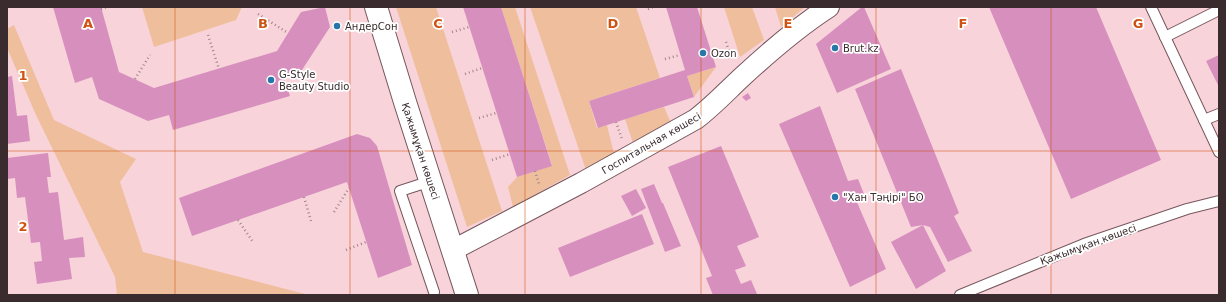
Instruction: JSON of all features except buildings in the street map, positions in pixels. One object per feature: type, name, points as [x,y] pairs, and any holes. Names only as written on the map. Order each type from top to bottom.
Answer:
[{"type":"street","name":"Қажымұқан көшесі","points":[[376,7],[467,295]]},
{"type":"street","name":"Госпитальная көшесі","points":[[453,250],[588,180],[696,119],[770,52],[829,7]]},
{"type":"lane","points":[[1151,7],[1219,152]]},
{"type":"lane","points":[[1166,37],[1219,10]]},
{"type":"lane","points":[[1204,120],[1219,114]]},
{"type":"lane","points":[[431,181],[400,191],[434,292]]},
{"type":"lane","name":"Қажымұқан көшесі","points":[[960,295],[1084,244],[1188,209],[1219,201]]},
{"type":"path","points":[[101,9],[107,7]]},
{"type":"path","points":[[648,8],[653,7]]},
{"type":"path","points":[[258,14],[288,32]]},
{"type":"path","points":[[452,32],[469,26]]},
{"type":"path","points":[[208,35],[219,69]]},
{"type":"path","points":[[135,79],[150,55]]},
{"type":"path","points":[[665,59],[680,55]]},
{"type":"path","points":[[465,74],[482,68]]},
{"type":"path","points":[[479,118],[496,113]]},
{"type":"path","points":[[616,122],[624,142]]},
{"type":"path","points":[[492,160],[510,154]]},
{"type":"path","points":[[334,212],[349,188]]},
{"type":"path","points":[[304,197],[311,221]]},
{"type":"path","points":[[238,220],[253,242]]},
{"type":"path","points":[[346,250],[366,242]]},
{"type":"shaded area","points":[[142,7],[242,7],[236,20],[154,47]]},
{"type":"shaded area","points":[[396,7],[436,7],[502,211],[467,227]]},
{"type":"shaded area","points":[[501,7],[515,7],[570,175],[513,207],[508,187],[517,177],[552,165]]},
{"type":"shaded area","points":[[530,7],[636,7],[660,78],[589,101],[597,128],[607,125],[614,154],[586,170]]},
{"type":"shaded area","points":[[724,7],[752,7],[764,40],[740,57]]},
{"type":"shaded area","points":[[775,7],[805,7],[781,27]]},
{"type":"shaded area","points":[[14,25],[54,120],[136,159],[120,182],[143,252],[309,295],[117,295],[115,277],[36,115],[7,48],[7,29]]},
{"type":"shaded area","points":[[716,67],[694,97],[687,76]]},
{"type":"shaded area","points":[[664,107],[671,123],[633,143],[625,119]]},
{"type":"place","name":"АндерСон","points":[[337,26]]},
{"type":"place","name":"Brut.kz","points":[[835,48]]},
{"type":"place","name":"Ozon","points":[[703,53]]},
{"type":"place","name":"G-Style Beauty Studio","points":[[271,80]]},
{"type":"place","name":"\"Хан Тәңірі\" БО","points":[[835,197]]}]
